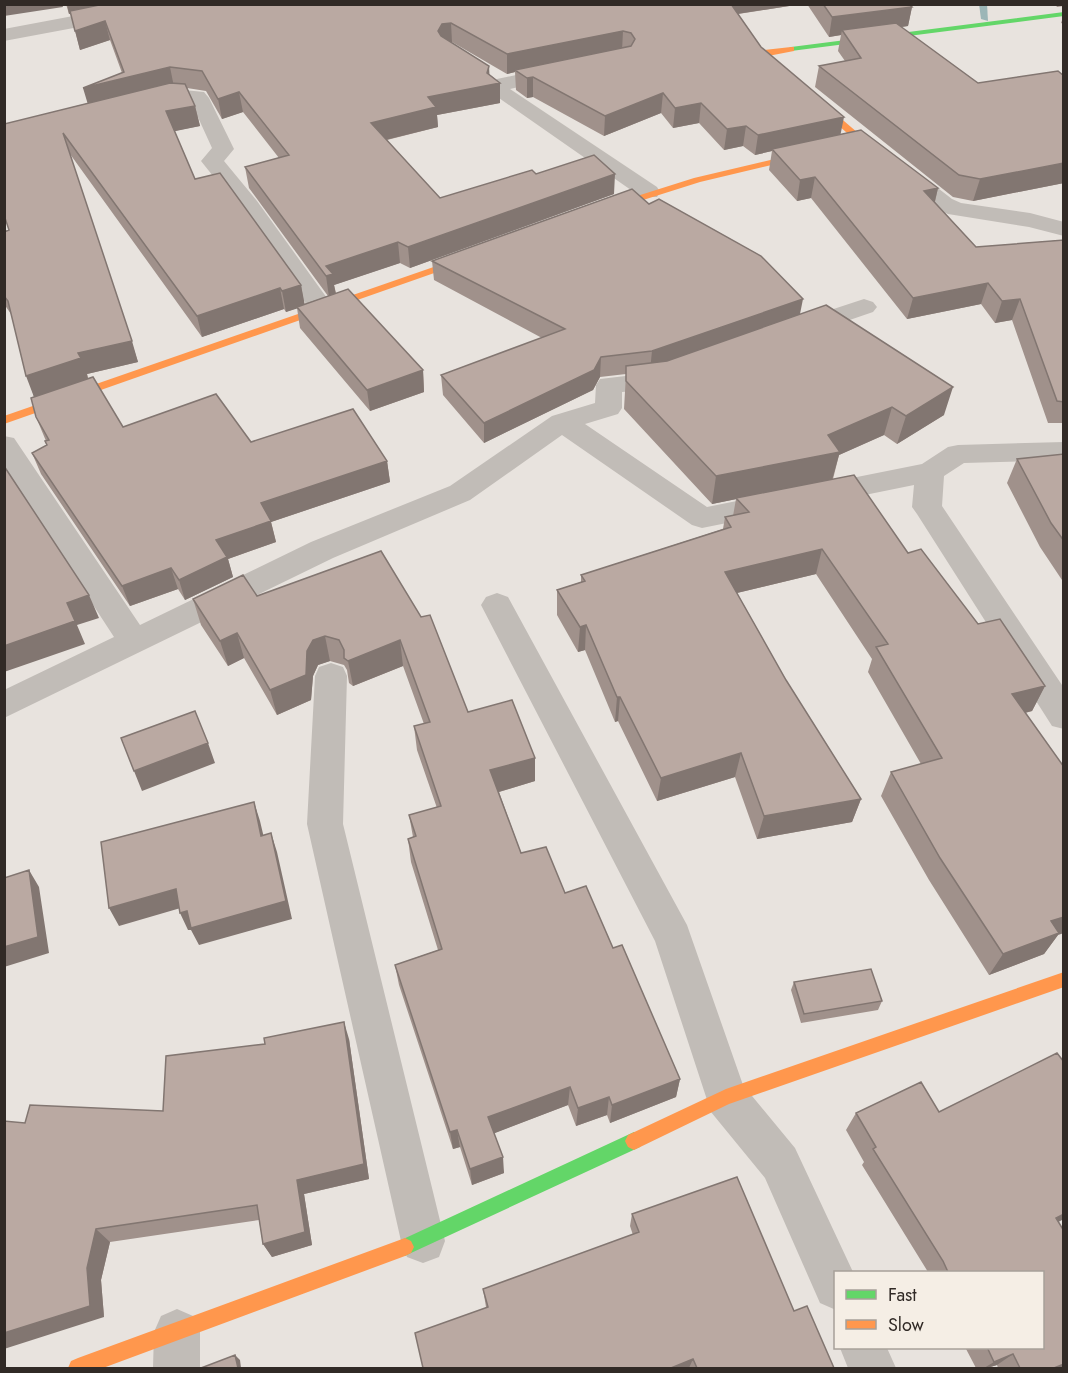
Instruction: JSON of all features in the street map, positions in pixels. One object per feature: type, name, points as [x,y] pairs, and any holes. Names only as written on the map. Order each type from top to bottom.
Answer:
[{"type":"street","points":[[4,35],[102,11],[170,4]]},
{"type":"street","points":[[1064,14],[767,52],[764,56],[767,62],[862,141],[950,207],[1030,220],[1064,229]]},
{"type":"street","points":[[579,68],[495,78],[501,94],[649,192]]},
{"type":"street","points":[[128,108],[174,94],[197,96],[208,109],[213,130],[223,148],[212,160],[249,206],[323,310]]},
{"type":"street","points":[[582,217],[649,192],[732,169],[862,141]]},
{"type":"street","points":[[4,420],[492,249]]},
{"type":"street","points":[[776,338],[864,307]]},
{"type":"street","points":[[4,705],[322,550],[460,493],[562,422],[608,408],[609,384],[654,381],[698,365]]},
{"type":"street","points":[[562,422],[702,518],[930,472],[958,454],[1064,451]]},
{"type":"street","points":[[4,445],[134,642]]},
{"type":"street","points":[[930,472],[927,507],[1064,716]]},
{"type":"street","points":[[497,605],[673,938],[726,1096],[780,1163],[834,1283]]},
{"type":"street","points":[[331,676],[324,824],[423,1241]]},
{"type":"street","points":[[78,1368],[176,1350],[423,1241],[726,1096],[1064,980]]},
{"type":"street","points":[[864,1349],[872,1368]]},
{"type":"building","points":[[104,4],[731,4],[761,47],[844,117],[758,135],[746,126],[727,129],[701,103],[675,108],[663,93],[605,116],[533,77],[527,78],[515,70],[631,46],[635,39],[631,33],[623,31],[507,54],[451,23],[442,24],[438,31],[441,36],[489,66],[487,73],[500,83],[428,97],[436,107],[371,123],[440,198],[532,170],[536,174],[594,155],[615,174],[408,247],[398,242],[326,266],[333,274],[326,276],[245,167],[289,155],[239,92],[218,99],[202,71],[170,67],[83,88],[124,72],[105,21],[75,31],[70,11]]},
{"type":"building","points":[[823,4],[909,4],[912,7],[832,17]]},
{"type":"building","points":[[896,23],[978,83],[1058,71],[1064,76],[1064,163],[980,179],[959,175],[819,66],[861,58],[842,30]]},
{"type":"building","points":[[170,83],[185,84],[195,106],[166,111],[195,179],[220,173],[301,285],[282,291],[280,288],[197,316],[63,133],[132,341],[78,353],[81,358],[26,376],[8,301],[4,296],[4,232],[9,230],[4,215],[4,124]]},
{"type":"building","points":[[861,130],[938,188],[924,191],[976,247],[1064,240],[1064,402],[1057,401],[1020,299],[1002,301],[988,283],[913,298],[815,177],[800,180],[772,149]]},
{"type":"building","points":[[632,189],[649,204],[659,199],[761,256],[803,299],[652,351],[601,357],[594,370],[484,423],[441,375],[565,329],[432,261]]},
{"type":"building","points":[[348,289],[423,370],[367,390],[297,307]]},
{"type":"building","points":[[826,305],[953,387],[906,416],[892,407],[828,435],[840,452],[716,476],[626,381],[626,366],[667,361]]},
{"type":"building","points":[[93,377],[123,427],[216,394],[251,442],[353,409],[387,461],[261,503],[271,521],[216,540],[227,557],[179,580],[171,568],[122,586],[32,453],[47,445],[45,441],[49,440],[36,417],[31,398]]},
{"type":"building","points":[[1064,454],[1064,541],[1051,523],[1017,459]]},
{"type":"building","points":[[4,466],[89,595],[67,603],[75,621],[4,646]]},
{"type":"building","points":[[854,475],[908,553],[921,549],[978,624],[1000,619],[1045,686],[1012,694],[1064,767],[1064,917],[1051,921],[1059,933],[1003,954],[940,858],[891,772],[942,758],[876,647],[888,644],[822,549],[725,572],[786,680],[861,799],[764,816],[741,753],[661,778],[620,697],[617,697],[586,625],[580,627],[557,590],[585,581],[581,575],[731,527],[725,517],[749,512],[736,498]]},
{"type":"building","points":[[381,551],[421,617],[430,615],[468,712],[512,700],[535,758],[490,770],[521,853],[546,847],[565,893],[586,886],[613,948],[622,945],[680,1079],[612,1105],[609,1097],[578,1108],[570,1087],[488,1117],[503,1157],[470,1169],[457,1130],[450,1132],[395,965],[442,949],[408,839],[416,836],[409,815],[441,806],[414,726],[430,722],[400,640],[348,661],[344,658],[344,650],[339,640],[325,636],[313,640],[307,651],[306,675],[270,690],[237,633],[220,641],[193,599],[243,575],[257,596]]},
{"type":"building","points":[[195,711],[208,743],[134,771],[121,738]]},
{"type":"building","points":[[254,802],[261,836],[271,833],[286,901],[191,928],[187,911],[180,913],[176,889],[109,908],[101,842]]},
{"type":"building","points":[[29,870],[38,937],[4,947],[4,878]]},
{"type":"building","points":[[871,969],[882,1001],[804,1014],[794,982]]},
{"type":"building","points":[[344,1022],[364,1164],[297,1180],[305,1232],[263,1244],[257,1205],[96,1229],[87,1268],[90,1306],[4,1333],[4,1121],[25,1123],[30,1105],[163,1111],[166,1056],[265,1044],[264,1038]]},
{"type":"building","points":[[1057,1053],[1064,1062],[1064,1214],[1056,1218],[1064,1231],[1064,1364],[1054,1368],[1020,1368],[1013,1354],[994,1362],[988,1349],[1044,1349],[1044,1271],[948,1271],[873,1149],[876,1147],[856,1113],[921,1082],[939,1112]]},
{"type":"building","points":[[737,1177],[794,1311],[807,1306],[834,1368],[697,1368],[693,1359],[671,1368],[423,1368],[415,1333],[488,1307],[483,1289],[639,1232],[632,1214]]},
{"type":"building","points":[[235,1355],[238,1368],[201,1368]]},
{"type":"waterway","points":[[983,4],[985,19]]},
{"type":"traffic: fast","points":[[791,49],[1064,14]]},
{"type":"traffic: fast","points":[[405,1247],[634,1141]]},
{"type":"traffic: slow","points":[[599,211],[697,180],[862,141],[764,56],[767,52],[791,49]]},
{"type":"traffic: slow","points":[[4,420],[474,256]]},
{"type":"traffic: slow","points":[[634,1141],[726,1097],[1064,979]]},
{"type":"traffic: slow","points":[[78,1368],[405,1247]]}]
